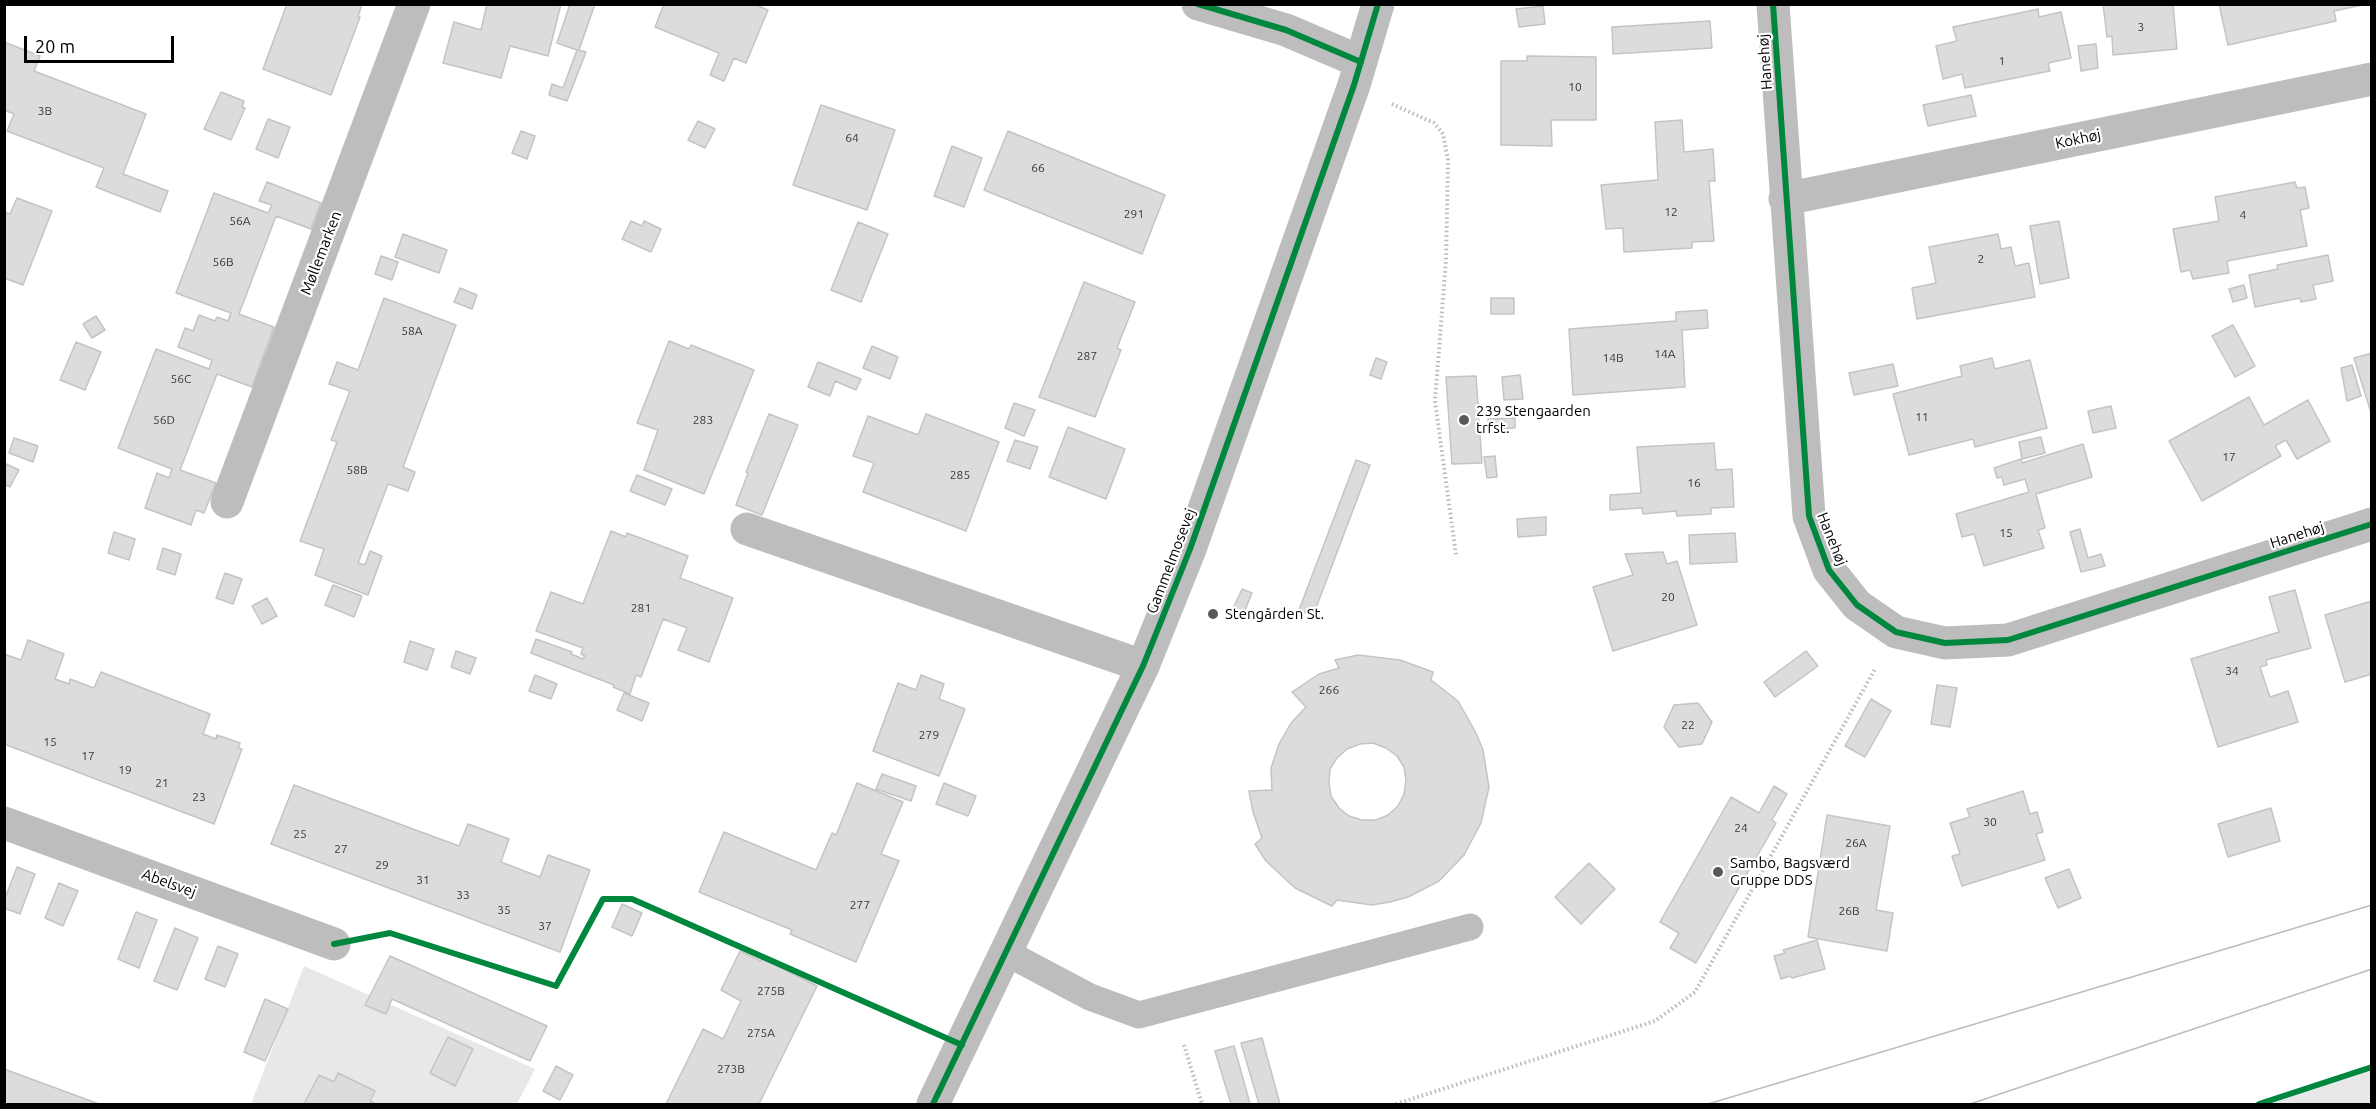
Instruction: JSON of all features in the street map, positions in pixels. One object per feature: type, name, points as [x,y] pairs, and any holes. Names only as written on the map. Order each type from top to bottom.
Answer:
[{"type":"street","name":"Møllemarken","points":[[227,502],[414,4]]},
{"type":"street","points":[[1198,4],[1286,30],[1358,74]]},
{"type":"street","name":"Gammelmosevej","points":[[933,1104],[1143,666],[1190,549],[1358,74],[1378,4]]},
{"type":"street","name":"Hanehøj","points":[[1773,4],[1809,516],[1829,570],[1857,605],[1896,632],[1945,643],[2008,639],[2372,524]]},
{"type":"street","name":"Kokhøj","points":[[1785,199],[2372,79]]},
{"type":"street","points":[[747,530],[1143,666]]},
{"type":"street","name":"Abelsvej","points":[[4,823],[334,944]]},
{"type":"lane","points":[[1005,952],[1090,997],[1139,1015],[1470,927]]},
{"type":"path","points":[[1358,74],[1434,123],[1443,134],[1448,160],[1446,260],[1435,401],[1456,555]]},
{"type":"path","points":[[1396,1104],[1655,1021],[1695,992],[1896,632]]},
{"type":"path","points":[[1173,1007],[1202,1104]]},
{"type":"shaded area","points":[[304,966],[535,1069],[517,1104],[251,1104]]},
{"type":"shaded area","points":[[2371,1069],[2371,1104],[2266,1104]]},
{"type":"building","points":[[287,4],[362,4],[358,17],[360,17],[331,95],[263,69]]},
{"type":"building","points":[[487,4],[561,4],[548,56],[510,46],[501,78],[443,63],[454,22],[481,30]]},
{"type":"building","points":[[570,4],[595,4],[579,50],[586,52],[567,101],[549,95],[552,84],[563,88],[577,50],[557,43]]},
{"type":"building","points":[[664,4],[754,4],[768,10],[746,63],[734,58],[724,81],[710,75],[719,53],[655,27]]},
{"type":"building","points":[[2103,4],[2173,4],[2177,49],[2113,55],[2112,36],[2107,37]]},
{"type":"building","points":[[2219,4],[2367,4],[2334,11],[2336,21],[2228,45]]},
{"type":"building","points":[[1543,6],[1545,24],[1519,27],[1516,9]]},
{"type":"building","points":[[2038,9],[2039,17],[2061,12],[2071,58],[2048,63],[2050,71],[1965,88],[1962,74],[1943,79],[1936,46],[1957,41],[1953,27]]},
{"type":"building","points":[[1710,21],[1712,48],[1613,54],[1612,27]]},
{"type":"building","points":[[4,42],[40,56],[34,71],[146,114],[123,174],[168,191],[160,212],[96,187],[104,168],[7,131],[14,114],[4,110]]},
{"type":"building","points":[[2096,44],[2098,68],[2081,71],[2078,46]]},
{"type":"building","points":[[1527,56],[1596,57],[1596,120],[1551,120],[1552,146],[1501,145],[1501,61],[1527,61]]},
{"type":"building","points":[[221,92],[244,101],[242,107],[245,108],[231,140],[204,129]]},
{"type":"building","points":[[1971,95],[1976,116],[1928,126],[1923,105]]},
{"type":"building","points":[[821,105],[895,130],[867,210],[793,185]]},
{"type":"building","points":[[268,119],[290,127],[278,158],[256,149]]},
{"type":"building","points":[[1682,120],[1684,152],[1713,149],[1715,181],[1709,181],[1714,241],[1692,242],[1692,248],[1624,252],[1623,228],[1606,229],[1601,185],[1658,180],[1655,122]]},
{"type":"building","points":[[698,121],[715,129],[705,148],[688,140]]},
{"type":"building","points":[[521,131],[535,136],[527,159],[512,153]]},
{"type":"building","points":[[1008,131],[1165,195],[1142,254],[984,190]]},
{"type":"building","points":[[952,146],[982,158],[964,207],[934,196]]},
{"type":"building","points":[[267,182],[321,203],[311,229],[276,216],[239,314],[274,327],[252,387],[217,374],[180,470],[216,483],[204,513],[196,510],[191,525],[145,508],[157,473],[169,478],[172,469],[118,448],[156,349],[209,369],[212,360],[178,347],[185,328],[193,331],[199,315],[215,321],[217,317],[228,321],[231,313],[176,293],[214,193],[268,213],[272,205],[259,201]]},
{"type":"building","points":[[2295,182],[2297,188],[2305,187],[2309,208],[2300,210],[2307,246],[2227,261],[2229,273],[2193,279],[2190,270],[2181,272],[2173,229],[2219,221],[2215,197]]},
{"type":"building","points":[[17,198],[52,211],[23,285],[4,278],[4,212],[10,214]]},
{"type":"building","points":[[631,221],[642,226],[644,221],[661,229],[651,252],[622,239]]},
{"type":"building","points":[[2059,221],[2069,278],[2040,284],[2030,226]]},
{"type":"building","points":[[858,222],[888,234],[861,302],[831,290]]},
{"type":"building","points":[[403,234],[447,250],[439,273],[395,257]]},
{"type":"building","points":[[1998,234],[2001,249],[2011,247],[2015,266],[2029,263],[2035,297],[1917,319],[1912,288],[1936,283],[1929,247]]},
{"type":"building","points":[[2328,255],[2333,281],[2313,285],[2316,299],[2301,302],[2300,298],[2255,307],[2249,275],[2278,269],[2277,265]]},
{"type":"building","points":[[381,256],[398,262],[392,280],[375,274]]},
{"type":"building","points":[[1084,282],[1135,302],[1117,348],[1121,350],[1095,417],[1039,397]]},
{"type":"building","points":[[2244,285],[2247,298],[2233,302],[2229,289]]},
{"type":"building","points":[[460,288],[477,295],[472,309],[454,302]]},
{"type":"building","points":[[384,298],[456,325],[403,467],[415,472],[408,491],[388,484],[358,563],[365,565],[370,551],[382,556],[368,595],[315,575],[324,549],[300,541],[337,442],[331,440],[350,391],[329,384],[337,362],[358,370]]},
{"type":"building","points":[[1491,298],[1514,298],[1514,314],[1491,314]]},
{"type":"building","points":[[1707,310],[1708,328],[1682,330],[1685,387],[1573,395],[1569,329],[1676,321],[1676,312]]},
{"type":"building","points":[[96,316],[105,330],[92,338],[83,324]]},
{"type":"building","points":[[2233,325],[2255,366],[2235,377],[2212,336]]},
{"type":"building","points":[[669,341],[689,349],[691,345],[754,370],[704,494],[644,470],[658,430],[637,423]]},
{"type":"building","points":[[76,342],[101,352],[85,390],[60,380]]},
{"type":"building","points":[[872,346],[898,357],[890,379],[863,368]]},
{"type":"building","points":[[2372,353],[2372,416],[2354,358]]},
{"type":"building","points":[[1376,358],[1387,362],[1381,379],[1370,375]]},
{"type":"building","points":[[1992,358],[1995,369],[2030,360],[2047,428],[1975,447],[1973,439],[1909,455],[1893,394],[1962,376],[1960,366]]},
{"type":"building","points":[[818,362],[861,379],[856,390],[835,381],[830,396],[808,387]]},
{"type":"building","points":[[1893,364],[1898,386],[1854,395],[1849,373]]},
{"type":"building","points":[[2352,365],[2361,396],[2347,401],[2341,368]]},
{"type":"building","points":[[1520,375],[1523,399],[1504,400],[1502,377]]},
{"type":"building","name":"239 Stengaarden trfst.","points":[[1476,376],[1482,463],[1452,464],[1446,377]]},
{"type":"building","points":[[2249,397],[2264,425],[2308,400],[2330,441],[2297,459],[2286,440],[2275,446],[2281,456],[2202,501],[2169,441]]},
{"type":"building","points":[[1014,403],[1035,410],[1024,436],[1005,428]]},
{"type":"building","points":[[2111,406],[2116,428],[2093,433],[2088,411]]},
{"type":"building","points":[[769,414],[798,425],[762,515],[736,505],[748,473],[746,472]]},
{"type":"building","points":[[926,414],[999,442],[966,531],[863,492],[874,463],[853,456],[868,416],[918,435]]},
{"type":"building","points":[[1515,418],[1515,428],[1489,429],[1488,419]]},
{"type":"building","points":[[1068,427],[1125,449],[1106,499],[1049,477]]},
{"type":"building","points":[[2041,437],[2045,453],[2022,459],[2019,442]]},
{"type":"building","points":[[14,438],[38,446],[33,462],[9,453]]},
{"type":"building","points":[[1015,440],[1038,447],[1030,469],[1007,461]]},
{"type":"building","points":[[1714,443],[1716,470],[1732,469],[1734,507],[1711,508],[1711,514],[1677,516],[1676,511],[1643,514],[1642,508],[1610,510],[1610,495],[1641,493],[1637,447]]},
{"type":"building","points":[[2083,444],[2092,477],[2036,494],[2045,528],[2038,530],[2044,548],[1984,566],[1974,534],[1962,537],[1956,514],[2029,492],[2025,479],[2004,485],[2002,477],[1997,478],[1994,468],[2021,459],[2022,463]]},
{"type":"building","points":[[1495,456],[1497,477],[1487,478],[1484,457]]},
{"type":"building","points":[[1356,460],[1370,465],[1313,616],[1299,610]]},
{"type":"building","points":[[4,463],[19,470],[10,487],[4,484]]},
{"type":"building","points":[[637,475],[672,489],[665,505],[630,491]]},
{"type":"building","points":[[1546,517],[1546,535],[1518,537],[1517,519]]},
{"type":"building","points":[[2080,529],[2088,558],[2101,554],[2105,566],[2081,572],[2070,532]]},
{"type":"building","points":[[611,531],[626,537],[627,533],[688,556],[680,578],[733,598],[709,662],[678,650],[687,628],[663,619],[641,677],[636,675],[630,694],[613,687],[614,685],[531,653],[536,639],[572,652],[571,654],[583,659],[585,656],[581,654],[583,648],[536,631],[551,592],[583,604]]},
{"type":"building","points":[[114,532],[135,539],[129,560],[108,553]]},
{"type":"building","points":[[1735,533],[1737,562],[1690,564],[1689,535]]},
{"type":"building","points":[[163,548],[181,554],[175,575],[157,569]]},
{"type":"building","points":[[1663,552],[1667,564],[1677,561],[1697,625],[1613,651],[1593,587],[1633,575],[1625,554]]},
{"type":"building","points":[[225,573],[242,579],[233,604],[216,598]]},
{"type":"building","points":[[333,585],[362,596],[354,617],[325,605]]},
{"type":"building","points":[[1242,589],[1252,593],[1243,615],[1232,611]]},
{"type":"building","points":[[2295,590],[2311,648],[2266,660],[2267,665],[2260,667],[2270,697],[2288,691],[2298,722],[2218,747],[2191,659],[2279,632],[2269,597]]},
{"type":"building","points":[[267,598],[277,616],[262,624],[252,606]]},
{"type":"building","points":[[2372,601],[2372,674],[2345,682],[2325,615]]},
{"type":"building","points":[[28,640],[64,654],[55,679],[69,684],[70,679],[94,688],[101,672],[210,714],[203,734],[216,739],[217,735],[240,743],[238,748],[242,749],[214,824],[4,744],[4,654],[21,660]]},
{"type":"building","points":[[410,641],[434,649],[427,670],[404,662]]},
{"type":"building","points":[[456,651],[476,658],[470,674],[451,667]]},
{"type":"building","points":[[1806,651],[1818,666],[1775,697],[1764,682]]},
{"type":"building","points":[[1358,655],[1400,660],[1433,672],[1431,680],[1458,701],[1483,750],[1489,787],[1481,823],[1464,855],[1439,881],[1408,897],[1390,902],[1372,905],[1337,900],[1332,906],[1295,888],[1266,861],[1255,844],[1262,838],[1249,791],[1272,790],[1271,768],[1279,744],[1291,723],[1306,707],[1292,692],[1319,674],[1339,668],[1335,660]],"holes":[[[1373,743],[1397,756],[1404,767],[1406,780],[1404,794],[1398,806],[1388,815],[1376,820],[1362,820],[1349,816],[1339,808],[1331,796],[1330,769],[1347,749],[1360,744]]]},
{"type":"building","points":[[535,675],[557,684],[551,699],[529,691]]},
{"type":"building","points":[[921,675],[944,684],[939,699],[965,709],[939,776],[873,751],[898,683],[916,690]]},
{"type":"building","points":[[1937,685],[1957,688],[1950,727],[1931,724]]},
{"type":"building","points":[[624,693],[649,703],[642,721],[617,710]]},
{"type":"building","points":[[1871,699],[1891,711],[1865,757],[1845,746]]},
{"type":"building","points":[[1698,703],[1712,722],[1702,744],[1679,747],[1664,727],[1674,705]]},
{"type":"building","points":[[882,774],[916,786],[911,801],[876,789]]},
{"type":"building","points":[[857,783],[903,802],[881,854],[899,861],[856,962],[790,934],[792,930],[699,892],[724,832],[816,870],[832,833],[836,835]]},
{"type":"building","points":[[944,783],[976,796],[968,816],[936,804]]},
{"type":"building","points":[[294,785],[459,846],[468,824],[509,839],[501,862],[540,877],[548,855],[590,870],[560,952],[271,844]]},
{"type":"building","name":"Sambo, Bagsværd Gruppe DDS","points":[[1774,786],[1787,794],[1772,820],[1776,823],[1696,963],[1670,948],[1679,933],[1660,922],[1731,797],[1759,813]]},
{"type":"building","points":[[2023,791],[2030,814],[2037,812],[2043,832],[2036,834],[2045,860],[1962,886],[1952,856],[1960,854],[1950,823],[1970,817],[1967,809]]},
{"type":"building","points":[[2271,808],[2280,841],[2228,857],[2218,824]]},
{"type":"building","points":[[1827,815],[1890,826],[1876,910],[1893,913],[1887,951],[1808,937]]},
{"type":"building","points":[[1589,863],[1615,889],[1581,924],[1555,897]]},
{"type":"building","points":[[17,867],[35,874],[20,914],[4,908],[4,901]]},
{"type":"building","points":[[2069,869],[2081,898],[2058,908],[2045,878]]},
{"type":"building","points":[[59,883],[78,891],[63,926],[45,918]]},
{"type":"building","points":[[622,904],[642,913],[632,936],[612,927]]},
{"type":"building","points":[[136,912],[157,920],[139,968],[118,959]]},
{"type":"building","points":[[175,928],[198,938],[177,990],[154,981]]},
{"type":"building","points":[[1817,940],[1825,969],[1781,979],[1774,956],[1785,953],[1783,950]]},
{"type":"building","points":[[218,946],[238,954],[225,987],[205,979]]},
{"type":"building","points":[[740,951],[761,961],[762,958],[817,986],[759,1104],[666,1104],[703,1029],[723,1039],[741,1001],[721,990]]},
{"type":"building","points":[[390,956],[547,1026],[530,1061],[392,999],[386,1014],[365,1005]]},
{"type":"building","points":[[265,999],[288,1009],[265,1061],[244,1052]]},
{"type":"building","points":[[448,1037],[473,1049],[455,1086],[430,1073]]},
{"type":"building","points":[[1262,1038],[1280,1104],[1259,1104],[1241,1043]]},
{"type":"building","points":[[1234,1046],[1250,1104],[1231,1104],[1215,1051]]},
{"type":"building","points":[[556,1066],[573,1075],[560,1100],[543,1091]]},
{"type":"building","points":[[4,1069],[99,1104],[4,1104]]},
{"type":"building","points":[[338,1073],[375,1091],[370,1101],[376,1104],[304,1104],[319,1075],[334,1082]]},
{"type":"tram line","points":[[1708,1104],[2372,905]]},
{"type":"tram line","points":[[1970,1104],[2372,969]]},
{"type":"cycle path","points":[[1198,4],[1286,30],[1361,62]]},
{"type":"cycle path","points":[[933,1104],[1143,666],[1190,549],[1354,85],[1378,4]]},
{"type":"cycle path","points":[[1773,4],[1809,516],[1829,570],[1857,605],[1896,632],[1945,643],[2008,640],[2372,524]]},
{"type":"cycle path","points":[[334,944],[390,933],[556,986],[603,899],[632,899],[962,1045]]},
{"type":"cycle path","points":[[2259,1104],[2372,1067]]},
{"type":"place","name":"239 Stengaarden trfst.","points":[[1464,420]]},
{"type":"place","name":"Stengården St.","points":[[1213,614]]},
{"type":"place","name":"Sambo, Bagsværd Gruppe DDS","points":[[1718,872]]}]
